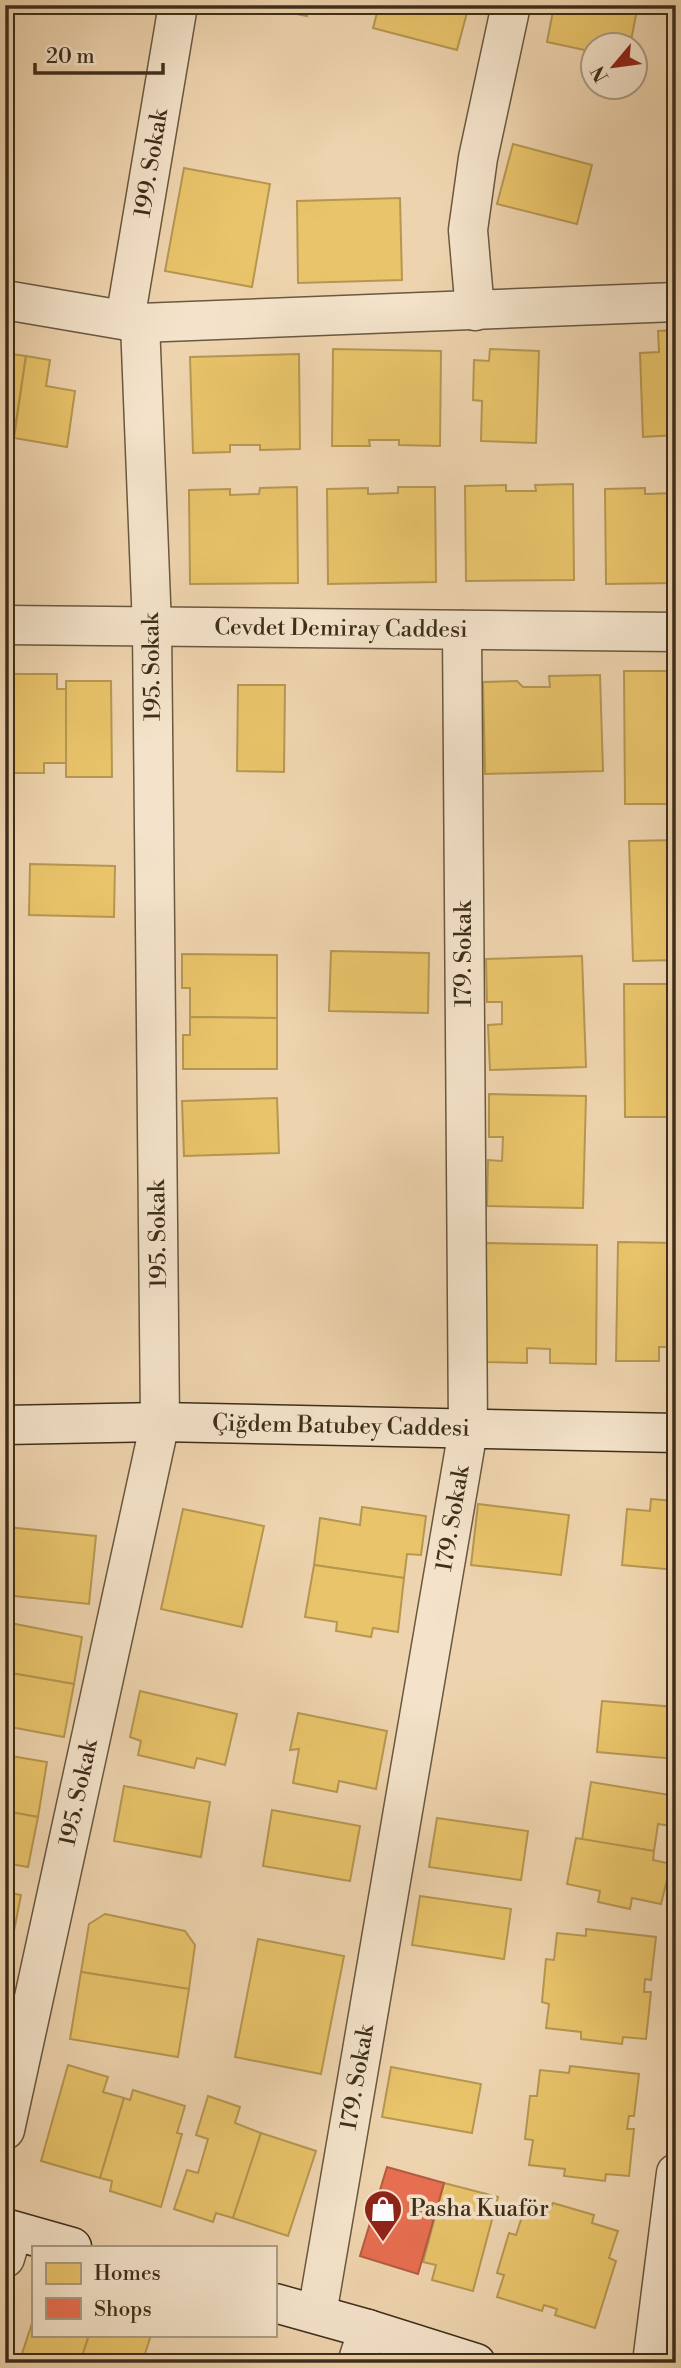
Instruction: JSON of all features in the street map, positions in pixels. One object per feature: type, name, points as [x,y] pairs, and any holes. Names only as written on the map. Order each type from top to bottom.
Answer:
[{"type":"street","name":"199. Sokak","points":[[132,321],[178,5]]},
{"type":"street","points":[[475,311],[468,230],[478,158],[511,5]]},
{"type":"street","points":[[5,300],[132,321],[676,302]]},
{"type":"street","name":"195. Sokak","points":[[5,2130],[160,1422],[152,627],[132,321]]},
{"type":"street","name":"Cevdet Demiray Caddesi","points":[[5,625],[676,632]]},
{"type":"street","name":"179. Sokak","points":[[317,2314],[468,1430],[462,631]]},
{"type":"street","name":"Çiğdem Batubey Caddesi","points":[[5,1424],[160,1422],[676,1433]]},
{"type":"street","points":[[652,2363],[676,2173]]},
{"type":"street","points":[[8,2239],[64,2246]]},
{"type":"street","points":[[276,2303],[317,2314],[363,2346],[476,2363]]},
{"type":"building: Homes","points":[[252,5],[309,5],[307,16]]},
{"type":"building: Homes","points":[[379,5],[469,5],[457,50],[373,28]]},
{"type":"building: Homes","points":[[546,5],[638,5],[633,32],[580,32],[580,49],[547,42],[553,11],[546,9]]},
{"type":"building: Homes","points":[[513,144],[592,165],[577,224],[497,204]]},
{"type":"building: Homes","points":[[184,168],[270,184],[252,287],[165,271]]},
{"type":"building: Homes","points":[[400,198],[402,280],[298,283],[297,201]]},
{"type":"building: Homes","points":[[676,330],[676,435],[643,437],[640,353],[659,352],[658,331]]},
{"type":"building: Homes","points":[[333,349],[441,351],[440,446],[399,445],[399,440],[369,440],[370,446],[332,446]]},
{"type":"building: Homes","points":[[490,349],[539,351],[536,443],[481,441],[482,401],[473,400],[474,360],[489,361]]},
{"type":"building: Homes","points":[[5,353],[26,356],[16,422],[13,421],[11,436],[5,435]]},
{"type":"building: Homes","points":[[299,354],[300,449],[260,450],[260,445],[230,445],[230,452],[193,453],[190,357]]},
{"type":"building: Homes","points":[[26,356],[50,360],[46,386],[75,391],[67,447],[14,438]]},
{"type":"building: Homes","points":[[573,484],[574,580],[466,581],[465,486],[506,485],[506,491],[536,491],[535,485]]},
{"type":"building: Homes","points":[[297,487],[298,583],[190,584],[189,490],[230,489],[230,495],[259,494],[260,488]]},
{"type":"building: Homes","points":[[398,487],[435,487],[436,582],[328,584],[327,489],[368,488],[368,494],[398,493]]},
{"type":"building: Homes","points":[[645,488],[645,494],[676,493],[676,583],[606,584],[605,489]]},
{"type":"building: Homes","points":[[624,671],[676,671],[676,804],[625,804]]},
{"type":"building: Homes","points":[[8,674],[57,674],[57,689],[66,689],[66,763],[44,763],[44,773],[8,773]]},
{"type":"building: Homes","points":[[600,675],[603,771],[485,774],[483,682],[517,681],[523,687],[550,687],[549,676]]},
{"type":"building: Homes","points":[[66,681],[111,681],[112,777],[66,777]]},
{"type":"building: Homes","points":[[238,685],[285,685],[284,772],[237,771]]},
{"type":"building: Homes","points":[[676,840],[676,960],[633,961],[629,841]]},
{"type":"building: Homes","points":[[30,864],[115,866],[114,917],[29,915]]},
{"type":"building: Homes","points":[[331,951],[429,953],[428,1013],[329,1011]]},
{"type":"building: Homes","points":[[182,954],[277,955],[277,1018],[190,1017],[190,988],[182,988]]},
{"type":"building: Homes","points":[[582,956],[586,1067],[490,1070],[488,1025],[502,1024],[502,1002],[487,1002],[486,959]]},
{"type":"building: Homes","points":[[624,984],[676,984],[676,1117],[625,1117]]},
{"type":"building: Homes","points":[[190,1017],[277,1018],[277,1069],[183,1069],[183,1035],[190,1035]]},
{"type":"building: Homes","points":[[489,1094],[586,1096],[583,1208],[487,1206],[488,1160],[502,1161],[503,1137],[489,1137]]},
{"type":"building: Homes","points":[[277,1098],[279,1153],[184,1156],[182,1101]]},
{"type":"building: Homes","points":[[618,1242],[676,1243],[676,1347],[659,1347],[659,1361],[616,1361]]},
{"type":"building: Homes","points":[[486,1243],[597,1245],[596,1364],[550,1363],[550,1349],[527,1348],[527,1363],[485,1362]]},
{"type":"building: Homes","points":[[651,1499],[676,1501],[676,1570],[622,1565],[627,1509],[650,1511]]},
{"type":"building: Homes","points":[[478,1504],[569,1515],[561,1575],[471,1565]]},
{"type":"building: Homes","points":[[362,1507],[426,1516],[421,1555],[407,1554],[404,1578],[314,1565],[320,1518],[360,1525]]},
{"type":"building: Homes","points":[[183,1509],[264,1526],[242,1627],[161,1609]]},
{"type":"building: Homes","points":[[7,1527],[96,1536],[89,1604],[5,1595]]},
{"type":"building: Homes","points":[[314,1565],[404,1578],[398,1632],[373,1628],[371,1637],[336,1631],[337,1622],[305,1617]]},
{"type":"building: Homes","points":[[5,1622],[82,1637],[74,1684],[5,1672]]},
{"type":"building: Homes","points":[[5,1672],[74,1684],[64,1737],[5,1726]]},
{"type":"building: Homes","points":[[140,1691],[237,1714],[225,1765],[197,1758],[194,1768],[138,1755],[141,1741],[130,1737]]},
{"type":"building: Homes","points":[[602,1701],[676,1707],[676,1759],[597,1752]]},
{"type":"building: Homes","points":[[298,1713],[387,1731],[376,1789],[339,1781],[337,1792],[293,1783],[299,1749],[290,1750]]},
{"type":"building: Homes","points":[[5,1755],[47,1762],[38,1817],[5,1811]]},
{"type":"building: Homes","points":[[591,1782],[676,1796],[676,1827],[658,1824],[654,1851],[582,1840]]},
{"type":"building: Homes","points":[[124,1786],[210,1802],[201,1857],[114,1841]]},
{"type":"building: Homes","points":[[272,1810],[360,1826],[350,1881],[263,1866]]},
{"type":"building: Homes","points":[[5,1811],[38,1817],[28,1867],[5,1863]]},
{"type":"building: Homes","points":[[437,1818],[528,1831],[521,1880],[429,1867]]},
{"type":"building: Homes","points":[[576,1838],[654,1851],[653,1860],[671,1864],[661,1904],[632,1898],[630,1909],[598,1902],[600,1891],[567,1884]]},
{"type":"building: Homes","points":[[5,1892],[21,1895],[11,1946],[5,1945]]},
{"type":"building: Homes","points":[[420,1896],[511,1909],[504,1959],[412,1945]]},
{"type":"building: Homes","points":[[105,1914],[185,1931],[195,1945],[189,1989],[81,1972],[89,1924]]},
{"type":"building: Homes","points":[[586,1929],[656,1937],[651,1980],[645,1979],[644,1992],[651,1992],[646,2039],[623,2037],[622,2044],[581,2039],[581,2032],[546,2028],[549,2004],[542,2002],[546,1959],[554,1960],[557,1933],[586,1936]]},
{"type":"building: Homes","points":[[258,1939],[344,1956],[321,2074],[235,2057]]},
{"type":"building: Homes","points":[[81,1972],[189,1989],[178,2057],[70,2039]]},
{"type":"building: Homes","points":[[68,2065],[108,2077],[103,2092],[124,2098],[100,2178],[41,2161]]},
{"type":"building: Homes","points":[[570,2066],[639,2074],[634,2116],[629,2116],[627,2129],[634,2129],[629,2176],[606,2174],[605,2181],[564,2176],[565,2169],[529,2165],[533,2140],[525,2139],[530,2096],[537,2096],[540,2070],[569,2073]]},
{"type":"building: Homes","points":[[391,2067],[481,2084],[472,2133],[382,2117]]},
{"type":"building: Homes","points":[[133,2090],[185,2106],[177,2133],[182,2134],[161,2207],[110,2191],[112,2181],[100,2178],[124,2098],[130,2100]]},
{"type":"building: Homes","points":[[208,2096],[240,2107],[235,2123],[261,2133],[233,2218],[216,2213],[213,2222],[174,2209],[187,2170],[198,2173],[208,2139],[196,2135]]},
{"type":"building: Homes","points":[[261,2133],[316,2151],[288,2236],[233,2218]]},
{"type":"building: Homes","points":[[444,2183],[498,2197],[473,2291],[432,2280],[436,2265],[423,2262]]},
{"type":"building: Homes","points":[[527,2201],[550,2209],[553,2203],[594,2215],[592,2223],[618,2231],[609,2258],[616,2261],[595,2328],[555,2315],[557,2309],[544,2305],[542,2311],[497,2297],[504,2275],[497,2273],[509,2233],[516,2235]]},
{"type":"building: Homes","points":[[32,2323],[32,2336],[89,2336],[80,2363],[19,2363]]},
{"type":"building: Homes","points":[[89,2336],[151,2336],[142,2363],[80,2363]]},
{"type":"building: Shops","points":[[387,2167],[444,2183],[418,2274],[360,2256]]},
{"type":"place","name":"Pasha Kuaför","points":[[383,2243]]}]
